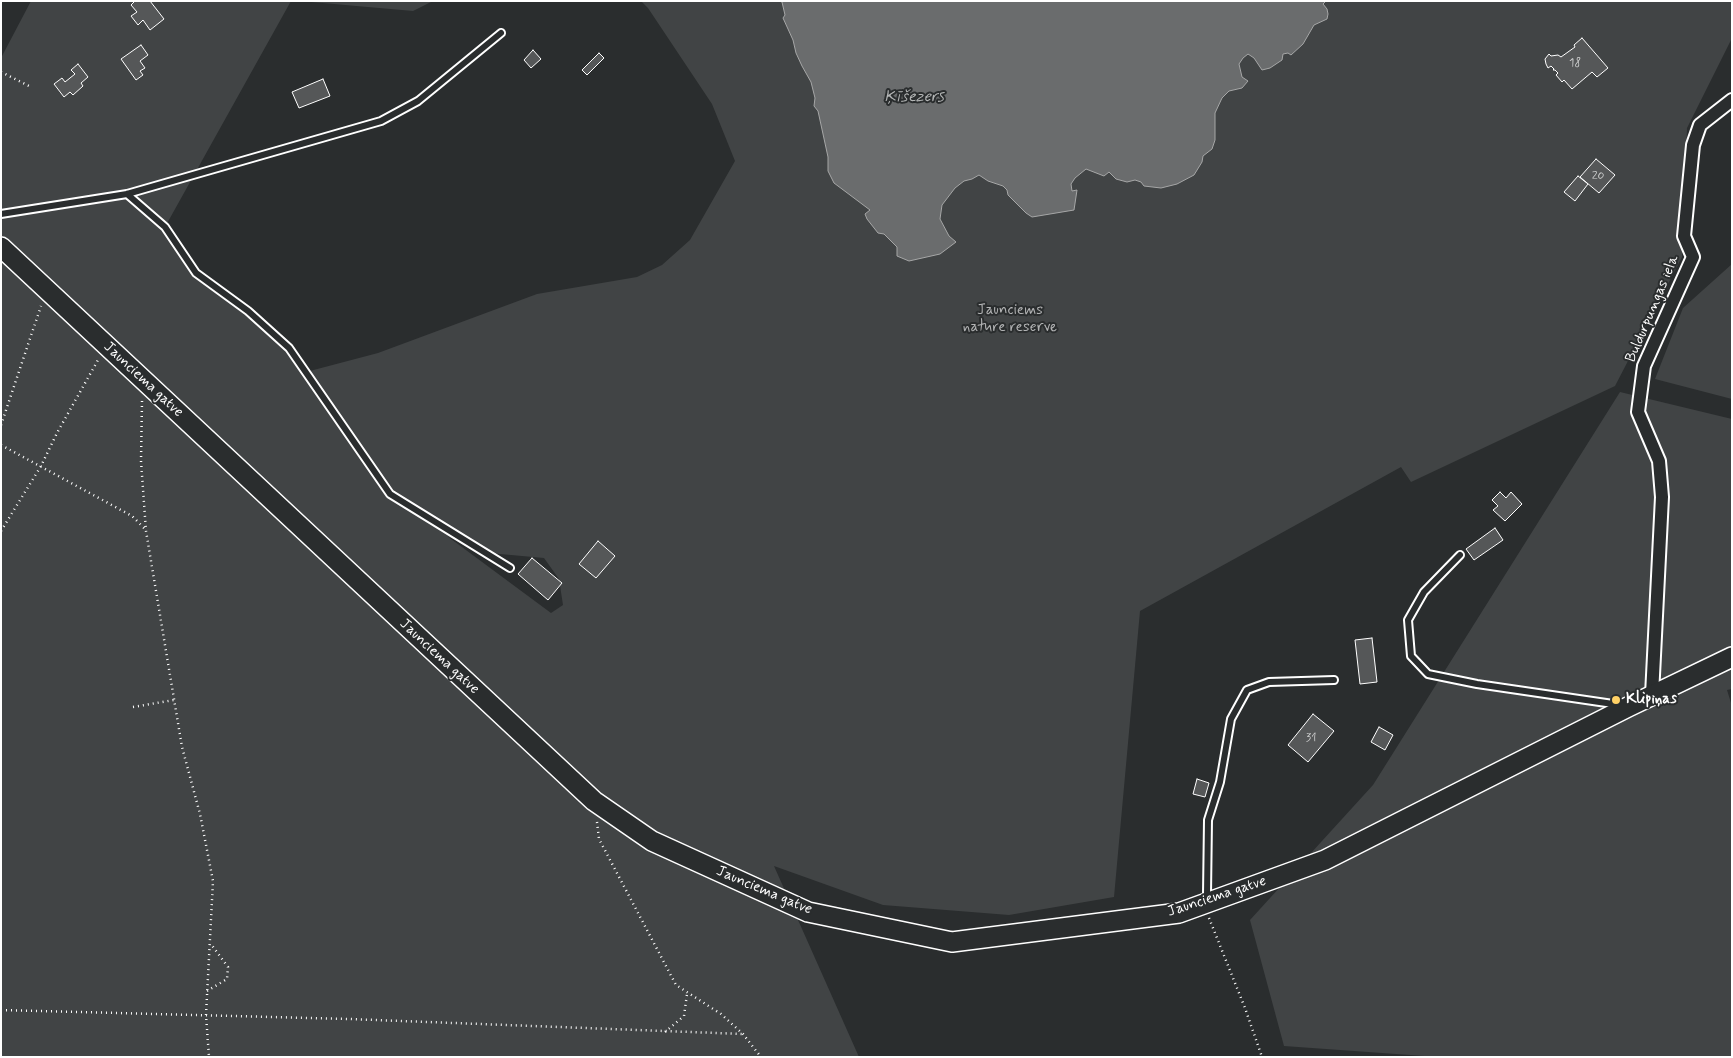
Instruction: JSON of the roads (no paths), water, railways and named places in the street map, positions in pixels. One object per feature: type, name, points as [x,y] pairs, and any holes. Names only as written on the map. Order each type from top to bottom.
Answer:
[{"type":"main road","name":"Jaunciema gatve","points":[[1,247],[594,801],[652,841],[808,912],[952,942],[1179,913],[1325,860],[1652,695],[1732,657]]},
{"type":"street","name":"Buldurpungas iela","points":[[1652,695],[1662,497],[1659,460],[1638,412],[1640,394],[1644,366],[1693,257],[1684,236],[1693,145],[1700,125],[1732,100]]},
{"type":"lane","points":[[1,214],[128,194],[381,121],[418,101],[501,34]]},
{"type":"lane","points":[[128,194],[165,227],[196,273],[248,311],[289,348],[390,494],[510,568]]},
{"type":"lane","points":[[1460,555],[1424,592],[1408,620],[1411,656],[1428,674],[1477,684],[1628,707]]},
{"type":"lane","points":[[1204,904],[1207,894],[1208,820],[1220,782],[1230,719],[1247,690],[1269,682],[1334,680]]},
{"type":"water","name":"Ķīšezers","points":[[780,1],[1326,1],[1323,4],[1328,14],[1327,19],[1314,25],[1303,44],[1291,55],[1288,53],[1283,54],[1282,60],[1270,68],[1262,70],[1254,58],[1248,54],[1243,58],[1239,64],[1242,77],[1248,81],[1242,88],[1229,91],[1222,98],[1215,113],[1215,140],[1212,149],[1203,156],[1202,162],[1194,175],[1177,184],[1161,188],[1144,186],[1141,182],[1135,180],[1127,182],[1116,179],[1109,172],[1104,176],[1086,169],[1071,184],[1072,191],[1077,190],[1074,210],[1032,217],[1008,195],[1007,190],[1003,186],[988,181],[979,175],[964,181],[955,188],[942,205],[940,219],[949,236],[956,242],[940,254],[909,261],[897,256],[897,247],[884,234],[878,233],[867,219],[865,214],[870,210],[834,183],[828,171],[828,157],[818,111],[814,106],[815,98],[811,82],[796,53],[793,40],[783,18],[785,15],[782,2]]},
{"type":"place","name":"Klipiņas","points":[[1616,700]]},
{"type":"park label","name":"Jaunciems nature reserve","points":[[1010,320]]}]
